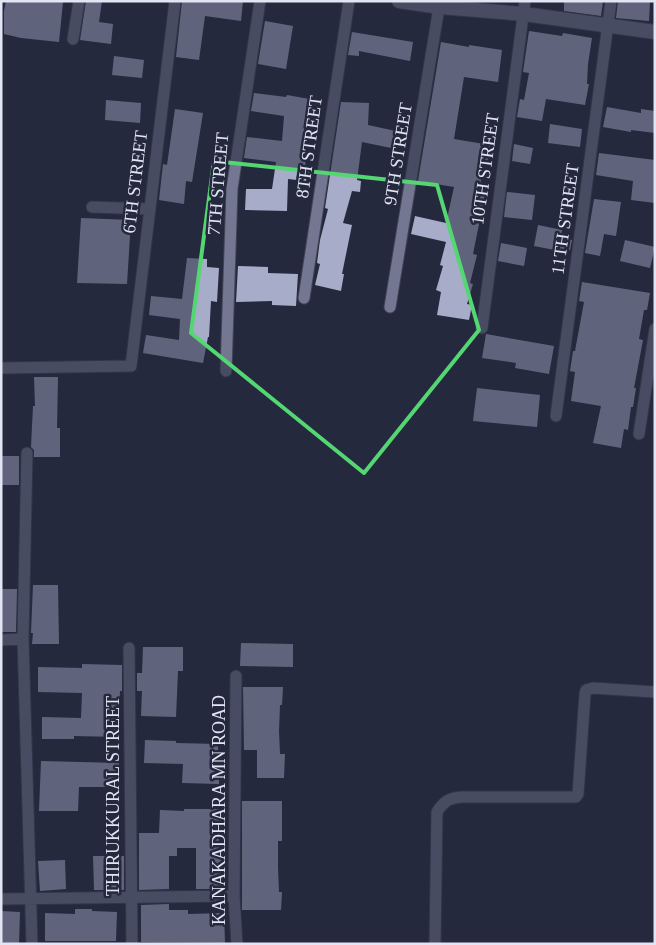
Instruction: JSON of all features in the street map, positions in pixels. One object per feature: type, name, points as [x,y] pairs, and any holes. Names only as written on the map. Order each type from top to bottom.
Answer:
[{"type":"street","points":[[73,39],[79,1]]},
{"type":"street","name":"6TH STREET","points":[[1,368],[131,366],[175,1]]},
{"type":"street","name":"7TH STREET","points":[[226,371],[232,189],[260,1]]},
{"type":"street","name":"8TH STREET","points":[[304,298],[348,1]]},
{"type":"street","points":[[399,1],[524,7],[609,26],[655,32]]},
{"type":"street","name":"11TH STREET","points":[[556,416],[611,1]]},
{"type":"street","name":"9TH STREET","points":[[390,307],[440,4]]},
{"type":"street","name":"10TH STREET","points":[[482,328],[524,7]]},
{"type":"street","points":[[92,207],[150,209]]},
{"type":"street","points":[[639,434],[655,329]]},
{"type":"street","points":[[27,453],[23,639],[32,944]]},
{"type":"street","points":[[1,640],[23,639]]},
{"type":"street","name":"THIRUKKURAL STREET","points":[[129,648],[132,944]]},
{"type":"street","name":"KANAKADHARA MN ROAD","points":[[236,676],[234,896],[237,944]]},
{"type":"street","points":[[435,944],[437,812],[445,801],[451,798],[462,797],[576,798],[578,794],[586,690],[593,688],[655,692]]},
{"type":"street","points":[[1,899],[234,896]]},
{"type":"highlighted area","points":[[214,161],[437,185],[479,330],[364,473],[191,333]]},
{"type":"building","points":[[6,1],[63,2],[59,42],[21,38],[4,34]]},
{"type":"building","points":[[86,1],[102,1],[99,22],[113,24],[111,44],[80,40]]},
{"type":"building","points":[[182,1],[243,1],[241,21],[205,16],[199,60],[176,57]]},
{"type":"building","points":[[564,1],[603,1],[601,16],[564,11]]},
{"type":"building","points":[[618,1],[650,1],[649,21],[616,18]]},
{"type":"building","points":[[265,21],[293,26],[286,69],[258,64]]},
{"type":"building","points":[[529,31],[562,36],[563,33],[592,38],[588,64],[587,84],[589,84],[585,105],[546,99],[542,121],[517,117],[520,99],[524,100],[529,73],[523,72]]},
{"type":"building","points":[[352,32],[413,42],[410,61],[359,51],[359,56],[348,55]]},
{"type":"building","points":[[441,42],[502,50],[498,82],[464,77],[454,139],[490,145],[487,164],[483,163],[480,187],[486,189],[473,254],[477,255],[470,283],[473,284],[467,304],[472,305],[469,320],[437,315],[441,292],[436,290],[443,266],[440,265],[446,242],[411,234],[415,216],[446,223],[454,187],[418,181]]},
{"type":"building","points":[[114,56],[144,60],[142,78],[112,75]]},
{"type":"building","points":[[254,93],[286,97],[287,95],[315,100],[311,125],[309,125],[305,167],[308,167],[306,181],[288,179],[287,211],[245,210],[246,189],[272,189],[276,162],[244,158],[247,137],[282,141],[284,116],[251,111]]},
{"type":"building","points":[[106,100],[141,103],[140,123],[105,120]]},
{"type":"building","points":[[341,102],[369,103],[368,125],[400,132],[396,149],[362,142],[357,180],[361,181],[360,192],[352,191],[343,223],[352,225],[342,274],[344,274],[341,291],[315,285],[320,264],[317,263],[320,240],[328,209],[325,208]]},
{"type":"building","points":[[607,107],[641,113],[641,109],[655,111],[655,133],[631,130],[631,132],[603,127]]},
{"type":"building","points":[[175,109],[203,113],[192,182],[186,181],[184,204],[159,200],[163,164],[167,165]]},
{"type":"building","points":[[550,124],[582,129],[580,147],[548,143]]},
{"type":"building","points":[[514,144],[533,148],[530,164],[512,161]]},
{"type":"building","points":[[599,153],[655,160],[655,203],[631,200],[633,181],[596,175]]},
{"type":"building","points":[[507,192],[535,195],[532,220],[504,217]]},
{"type":"building","points":[[594,199],[621,202],[616,236],[604,234],[600,256],[585,253]]},
{"type":"building","points":[[81,218],[131,220],[127,284],[77,283]]},
{"type":"building","points":[[538,225],[562,230],[561,237],[572,240],[570,250],[565,249],[565,252],[534,246]]},
{"type":"building","points":[[625,240],[655,247],[650,268],[620,261]]},
{"type":"building","points":[[501,243],[527,248],[524,266],[498,261]]},
{"type":"building","points":[[187,258],[207,259],[207,267],[219,268],[217,302],[211,301],[209,337],[203,363],[143,353],[146,335],[179,340],[180,319],[149,315],[151,296],[182,299]]},
{"type":"building","points":[[238,266],[268,267],[268,273],[298,274],[296,306],[272,305],[272,301],[236,302]]},
{"type":"building","points":[[582,282],[650,293],[647,310],[644,310],[639,339],[643,340],[634,388],[636,388],[633,407],[631,407],[628,430],[624,429],[621,448],[593,443],[601,406],[571,401],[575,372],[570,371],[584,302],[579,301]]},
{"type":"building","points":[[486,334],[554,346],[549,374],[515,368],[516,363],[482,358]]},
{"type":"building","points":[[34,377],[58,377],[57,428],[60,428],[60,457],[34,457],[34,450],[31,447],[33,406],[35,406]]},
{"type":"building","points":[[477,388],[540,395],[537,427],[473,421]]},
{"type":"building","points":[[1,456],[19,456],[19,485],[1,485]]},
{"type":"building","points":[[33,585],[58,585],[59,644],[32,644]]},
{"type":"building","points":[[1,589],[17,589],[16,632],[1,632]]},
{"type":"building","points":[[241,643],[293,644],[293,667],[240,666]]},
{"type":"building","points":[[143,647],[183,647],[183,671],[178,671],[176,717],[141,716],[142,691],[137,691],[137,673],[142,673]]},
{"type":"building","points":[[82,664],[122,665],[119,718],[121,718],[120,737],[74,736],[74,739],[42,739],[42,717],[81,718],[82,693],[38,692],[38,667],[82,668]]},
{"type":"building","points":[[243,687],[283,687],[279,731],[280,754],[285,754],[284,778],[257,778],[257,750],[244,750]]},
{"type":"building","points":[[145,740],[218,744],[219,784],[182,783],[183,764],[144,763]]},
{"type":"building","points":[[41,761],[119,763],[119,787],[79,787],[78,811],[39,811]]},
{"type":"building","points":[[242,801],[282,801],[282,841],[278,841],[279,892],[282,892],[281,910],[242,910]]},
{"type":"building","points":[[184,809],[222,809],[222,832],[219,832],[219,852],[222,852],[221,889],[196,889],[196,848],[177,848],[177,856],[169,856],[169,889],[139,890],[139,833],[159,833],[160,810],[184,811]]},
{"type":"building","points":[[93,856],[124,856],[124,890],[94,890]]},
{"type":"building","points":[[65,860],[66,889],[40,891],[38,861]]},
{"type":"building","points":[[169,904],[169,910],[188,910],[188,914],[224,913],[225,943],[141,942],[141,905]]},
{"type":"building","points":[[75,909],[117,912],[116,941],[45,941],[45,913],[75,914]]},
{"type":"building","points":[[1,911],[20,912],[19,944],[1,944]]}]
